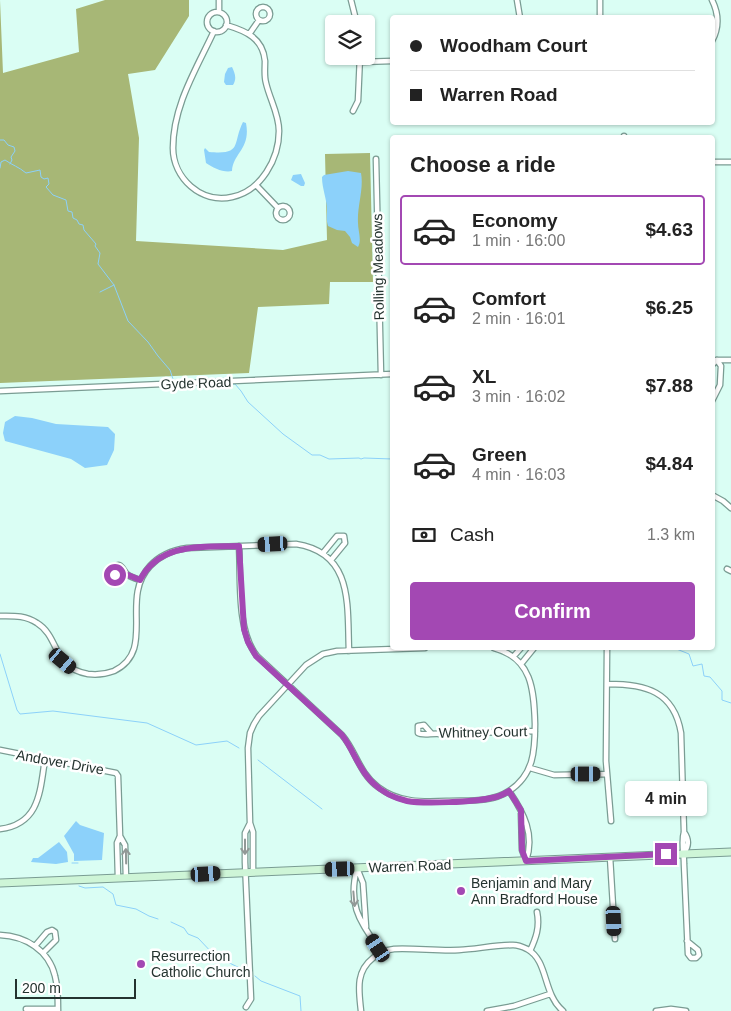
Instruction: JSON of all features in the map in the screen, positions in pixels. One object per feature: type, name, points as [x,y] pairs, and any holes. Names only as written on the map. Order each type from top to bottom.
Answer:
[{"type":"street","points":[[219,12],[220,0]]},
{"type":"street","points":[[351,0],[354,15]]},
{"type":"street","points":[[517,0],[520,15]]},
{"type":"street","points":[[600,0],[600,15]]},
{"type":"street","points":[[712,0],[718,19],[715,33]]},
{"type":"street","points":[[215,12],[222,13],[227,18],[226,25],[221,30],[214,31],[208,25],[209,17],[215,12]]},
{"type":"street","points":[[250,34],[259,20]]},
{"type":"street","points":[[214,31],[183,97],[173,141],[174,160],[180,175],[188,185],[209,196],[220,198],[242,194],[256,185],[270,166],[277,149],[279,131],[277,113],[265,81],[264,53],[259,43],[250,34],[226,25]]},
{"type":"street","points":[[375,60],[390,61]]},
{"type":"street","points":[[353,111],[358,100],[361,65]]},
{"type":"street","name":"Rolling Meadows","points":[[376,159],[380,375]]},
{"type":"street","points":[[715,162],[731,162]]},
{"type":"street","points":[[256,185],[278,208]]},
{"type":"street","points":[[715,361],[731,360]]},
{"type":"street","points":[[715,362],[721,366],[720,385],[718,392],[715,393]]},
{"type":"street","name":"Gyde Road","points":[[0,391],[390,374]]},
{"type":"street","points":[[715,497],[731,508]]},
{"type":"street","points":[[323,553],[337,536],[344,536],[346,543],[331,560]]},
{"type":"street","points":[[0,616],[22,616],[38,623],[50,637],[56,652],[72,668],[82,673],[104,674],[120,667],[135,647],[137,630],[136,600],[140,580],[153,563],[162,556],[187,548],[296,544],[310,547],[323,553],[331,560],[339,572],[345,588],[349,651]]},
{"type":"street","points":[[239,546],[243,622],[246,637],[256,656],[342,735],[366,776],[378,788],[390,795],[406,801],[423,802],[487,799],[509,791],[521,781],[530,768],[535,751],[534,694],[531,682],[523,666],[513,657],[498,650]]},
{"type":"street","points":[[128,575],[140,580]]},
{"type":"street","points":[[249,872],[253,832],[250,823],[248,748],[250,734],[259,716],[287,684],[316,657],[331,652],[390,649]]},
{"type":"street","points":[[513,657],[519,650]]},
{"type":"street","points":[[523,666],[533,650]]},
{"type":"street","points":[[607,650],[607,774],[611,821]]},
{"type":"street","points":[[608,684],[632,684],[651,690],[665,700],[676,716],[681,733],[687,941]]},
{"type":"street","name":"Whitney Court","points":[[431,733],[535,730]]},
{"type":"street","name":"Andover Drive","points":[[0,750],[116,773],[118,776],[120,836],[117,843],[118,878]]},
{"type":"street","points":[[0,829],[18,824],[34,810],[38,801],[46,759]]},
{"type":"street","points":[[530,768],[554,775],[607,774]]},
{"type":"street","points":[[509,791],[521,810],[529,835],[530,850],[526,861]]},
{"type":"street","points":[[521,810],[522,850],[526,861]]},
{"type":"street","points":[[246,1007],[251,999],[249,872],[245,833],[250,823]]},
{"type":"street","name":"Andover Drive","points":[[120,836],[125,845],[126,878]]},
{"type":"street","name":"Warren Road","points":[[0,883],[731,852]]},
{"type":"street","points":[[610,857],[615,939]]},
{"type":"street","points":[[357,868],[363,883],[366,928]]},
{"type":"street","points":[[357,868],[353,884],[355,910],[381,952]]},
{"type":"street","points":[[530,951],[538,932],[537,912]]},
{"type":"street","points":[[35,946],[47,932],[52,930],[55,932],[57,935],[56,940],[43,953]]},
{"type":"street","points":[[0,935],[20,938],[35,946],[43,953],[56,976],[58,1010],[26,1009]]},
{"type":"street","points":[[361,1011],[359,984],[361,974],[368,962],[381,952],[394,949],[458,950],[511,945],[521,946],[530,951],[541,963],[550,994],[563,1011]]},
{"type":"street","points":[[487,1011],[514,1006],[550,994]]},
{"type":"street","points":[[656,1011],[671,1009],[686,1011]]},
{"type":"green space","points":[[0,0],[3,73],[79,52],[76,9],[105,0],[189,0],[189,16],[155,70],[128,74],[139,138],[136,241],[283,250],[327,240],[325,154],[370,153],[373,282],[330,282],[329,304],[258,307],[249,373],[0,383]]},
{"type":"water","points":[[232,67],[235,76],[234,83],[233,85],[226,85],[224,82],[225,74],[228,68]]},
{"type":"water","points":[[243,122],[246,123],[246,139],[235,160],[232,171],[219,170],[206,163],[205,148],[209,152],[227,152],[232,150]]},
{"type":"water","points":[[348,171],[361,173],[362,185],[358,217],[360,241],[358,247],[352,243],[345,231],[328,226],[327,222],[327,206],[322,177]]},
{"type":"water","points":[[301,174],[305,183],[304,186],[291,180],[293,175]]},
{"type":"water","points":[[15,416],[56,424],[108,427],[115,434],[114,450],[107,465],[85,468],[71,459],[5,441],[3,433],[5,422]]},
{"type":"water","points":[[76,821],[80,825],[104,833],[102,860],[74,861],[74,854],[64,836]]},
{"type":"water","points":[[59,842],[67,852],[68,862],[56,864],[31,862],[33,858],[38,858]]},
{"type":"waterway","points":[[0,140],[4,140],[8,145],[14,147],[15,151],[11,157],[10,164]]},
{"type":"waterway","points":[[0,168],[1,162],[5,160],[26,173],[40,170],[41,177],[44,179],[48,178],[49,184],[46,187],[53,195],[66,200],[68,211],[72,212],[73,218],[83,225],[84,230],[96,244],[95,246],[100,253],[98,264],[114,285],[128,321],[148,342],[170,370],[173,379]]},
{"type":"waterway","points":[[100,292],[114,285]]},
{"type":"waterway","points":[[194,386],[235,384],[248,402],[283,434],[312,455],[320,455],[329,459],[390,459]]},
{"type":"waterway","points":[[179,387],[189,386]]},
{"type":"waterway","points":[[679,650],[689,654],[693,666],[702,664],[704,676],[710,677],[722,691],[722,700],[731,703]]},
{"type":"waterway","points":[[0,654],[17,710],[20,714],[53,711],[147,723],[196,745],[227,741],[239,748]]},
{"type":"waterway","points":[[258,760],[322,809]]},
{"type":"waterway","points":[[72,863],[78,863]]},
{"type":"waterway","points":[[79,886],[85,888],[103,887],[113,894],[116,905],[136,909],[158,919]]},
{"type":"waterway","points":[[171,922],[184,928],[188,934],[198,938],[215,956],[246,971]]},
{"type":"waterway","points":[[255,976],[261,981],[300,996],[301,1011]]},
{"type":"place","name":"Benjamin and Mary Ann Bradford House","points":[[461,891]]},
{"type":"place","name":"Resurrection Catholic Church","points":[[141,964]]},
{"type":"route","points":[[115,575],[128,575],[140,580],[153,563],[166,553],[179,549],[239,546],[243,622],[250,646],[256,656],[342,735],[362,771],[378,788],[399,799],[414,802],[487,799],[509,791],[521,810],[522,850],[526,861],[666,854]]}]
